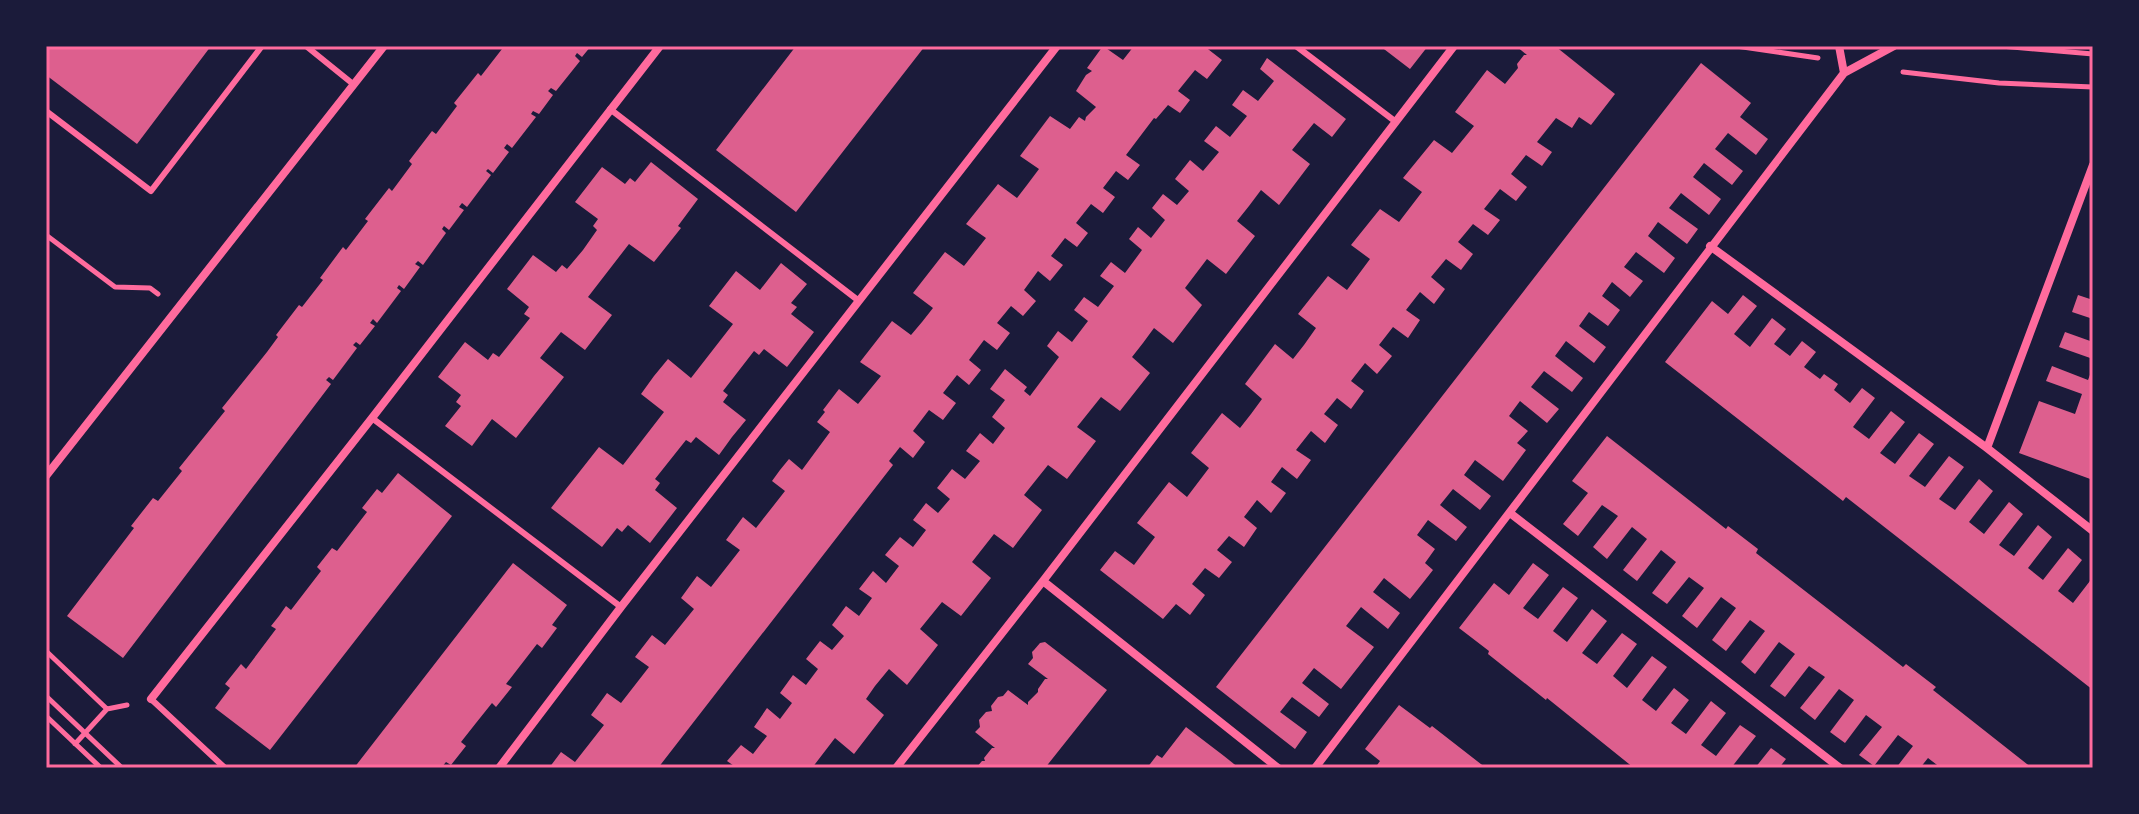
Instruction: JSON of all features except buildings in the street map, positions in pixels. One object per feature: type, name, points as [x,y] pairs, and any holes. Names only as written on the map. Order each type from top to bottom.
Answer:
[{"type":"street","points":[[46,476],[384,46]]},
{"type":"street","points":[[151,699],[660,46]]},
{"type":"street","points":[[499,768],[1057,46]]},
{"type":"street","points":[[896,768],[1454,46]]},
{"type":"street","points":[[1839,46],[1844,73]]},
{"type":"street","points":[[1315,768],[1844,73],[1894,46]]},
{"type":"street","points":[[1987,448],[2093,165]]},
{"type":"street","points":[[1710,246],[1987,448],[2093,531]]},
{"type":"street","points":[[1510,513],[1840,768]]},
{"type":"street","points":[[1043,581],[1278,768]]},
{"type":"lane","points":[[46,111],[151,191],[262,46]]},
{"type":"lane","points":[[306,46],[353,84]]},
{"type":"lane","points":[[1296,46],[1396,122]]},
{"type":"lane","points":[[610,109],[859,301]]},
{"type":"lane","points":[[372,418],[621,607]]},
{"type":"lane","points":[[151,699],[225,768]]},
{"type":"path","points":[[1736,46],[1841,61]]},
{"type":"path","points":[[2001,46],[2093,54]]},
{"type":"path","points":[[1860,64],[1999,83],[2093,87]]},
{"type":"path","points":[[46,235],[115,287],[150,288],[177,310]]},
{"type":"path","points":[[46,651],[107,709]]},
{"type":"path","points":[[46,696],[122,768]]},
{"type":"path","points":[[75,744],[107,709],[151,699]]},
{"type":"path","points":[[46,716],[101,768]]}]
